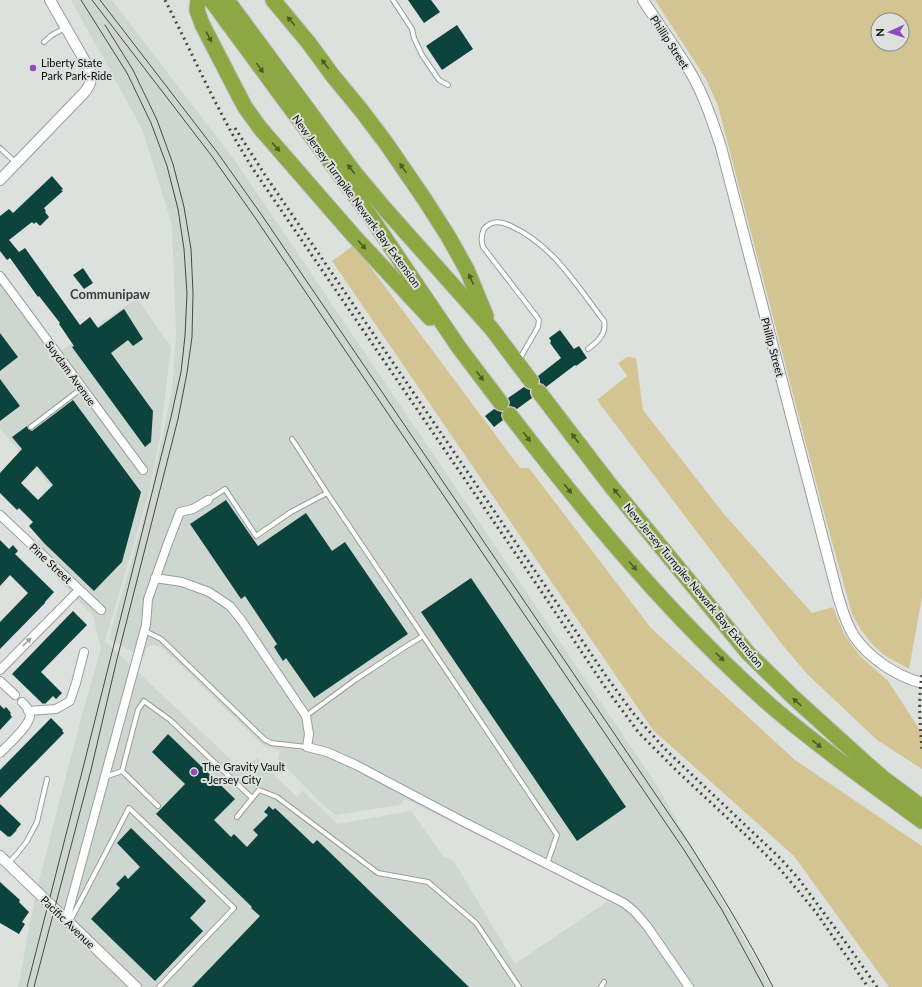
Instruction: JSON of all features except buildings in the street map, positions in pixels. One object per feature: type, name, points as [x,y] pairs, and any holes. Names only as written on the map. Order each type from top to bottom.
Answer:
[{"type":"highway","points":[[198,0],[198,10],[202,24],[238,93],[260,128],[358,241],[460,349]]},
{"type":"highway","name":"New Jersey Turnpike Newark Bay Extension","points":[[211,0],[243,32],[366,188],[491,328],[616,492],[734,636],[771,676],[826,728],[867,758],[883,778],[922,807]]},
{"type":"highway","name":"New Jersey Turnpike Newark Bay Extension","points":[[227,0],[243,32],[460,349],[505,409],[589,515],[687,625],[770,705],[816,744],[922,821]]},
{"type":"highway","points":[[273,0],[361,110],[386,143],[425,200],[448,236],[467,270],[491,328]]},
{"type":"highway","points":[[867,758],[922,796]]},
{"type":"highway","points":[[865,779],[922,829]]},
{"type":"street","points":[[0,180],[91,84],[92,79],[90,70],[50,0]]},
{"type":"street","name":"Phillip Street","points":[[642,0],[680,55],[704,99],[713,124],[725,163],[838,596],[848,624],[862,646],[872,656],[897,673],[922,683]]},
{"type":"street","name":"Suydam Avenue","points":[[0,276],[143,470]]},
{"type":"street","points":[[68,921],[104,778],[146,625],[148,599],[180,512],[194,509],[208,500]]},
{"type":"street","name":"Pine Street","points":[[0,515],[101,610]]},
{"type":"street","points":[[155,578],[182,582],[209,592],[230,606],[242,621],[306,716],[309,734],[307,747],[327,752],[356,765],[462,821],[624,903],[647,926],[689,987]]},
{"type":"street","points":[[0,670],[79,590]]},
{"type":"street","points":[[29,714],[56,709],[70,701],[84,652]]},
{"type":"street","points":[[0,681],[15,695]]},
{"type":"street","points":[[0,753],[26,726],[29,714],[27,707],[22,702]]},
{"type":"street","name":"Pacific Avenue","points":[[4,860],[136,987]]},
{"type":"lane","points":[[393,0],[412,29],[414,38],[425,60],[439,80],[448,85]]},
{"type":"lane","points":[[44,42],[52,35],[66,28]]},
{"type":"lane","points":[[0,148],[16,164]]},
{"type":"lane","points":[[518,363],[538,327],[539,320],[483,246],[481,239],[483,231],[488,225],[496,222],[504,222],[518,229],[534,238],[546,249],[567,272],[604,321],[605,326],[603,335],[588,349]]},
{"type":"lane","points":[[31,427],[82,388]]},
{"type":"lane","points":[[292,439],[557,835],[547,864]]},
{"type":"lane","points":[[208,500],[225,489],[256,536],[291,512],[327,493]]},
{"type":"lane","points":[[144,631],[161,639],[264,739],[271,743],[307,747]]},
{"type":"lane","points":[[306,716],[355,680],[423,636]]},
{"type":"lane","points":[[122,771],[138,710],[144,701],[170,720],[252,798]]},
{"type":"lane","points":[[104,778],[122,771]]},
{"type":"lane","points":[[122,771],[158,806]]},
{"type":"lane","points":[[4,860],[16,855],[27,841],[37,822],[47,779]]},
{"type":"lane","points":[[237,817],[259,790],[277,797],[378,873],[428,882],[476,923],[519,987]]},
{"type":"lane","points":[[68,921],[129,808],[234,908],[159,987]]},
{"type":"lane","points":[[601,987],[604,982]]},
{"type":"shaded area","points":[[71,0],[112,0],[236,162],[658,787],[771,987],[686,987],[639,921],[629,914],[639,922],[683,987],[18,987],[36,892],[82,714],[101,649],[93,616],[30,549],[71,509],[0,429],[0,279],[57,354],[137,298],[171,347],[160,437],[149,493],[105,641],[242,770],[257,758],[297,797],[303,791],[337,824],[411,811],[443,856],[454,861],[515,964],[608,901],[618,907],[606,898],[405,799],[400,805],[335,815],[319,801],[278,759],[280,751],[263,745],[161,647],[153,645],[147,647],[144,658],[109,639],[149,499],[172,390],[176,336],[172,225],[142,129]]},
{"type":"shaded area","points":[[655,0],[922,0],[922,597],[909,669],[884,655],[873,645],[861,630],[852,614],[823,509],[718,106],[706,79]]},
{"type":"shaded area","points":[[354,245],[520,468],[529,468],[651,628],[795,760],[922,846],[922,987],[889,987],[794,856],[653,730],[332,261]]},
{"type":"shaded area","points":[[627,357],[636,358],[643,410],[724,514],[812,613],[833,607],[844,634],[861,657],[888,681],[922,733],[922,769],[877,740],[807,674],[781,643],[597,400],[627,376],[618,363]]},
{"type":"tram line","points":[[27,987],[171,417],[181,372],[185,336],[187,293],[184,249],[178,209],[167,166],[151,123],[127,73],[81,0]]},
{"type":"tram line","points":[[92,0],[211,155],[256,219],[684,850],[722,910],[764,987]]},
{"type":"tram line","points":[[100,0],[217,152],[261,214],[690,845],[733,915],[773,987]]},
{"type":"tram line","points":[[34,987],[91,770],[117,659],[178,419],[192,337],[193,293],[191,249],[184,207],[173,164],[157,120],[133,70],[105,25]]},
{"type":"railway","points":[[165,0],[218,107],[253,169],[605,687],[639,733],[779,868],[815,911],[868,987]]},
{"type":"railway","points":[[235,128],[265,175],[606,676],[633,713],[667,751],[780,858],[798,878],[877,987]]},
{"type":"railway","points":[[922,675],[920,703],[922,749]]},
{"type":"place","name":"Liberty State Park Park-Ride","points":[[33,68]]},
{"type":"place","name":"The Gravity Vault - Jersey City","points":[[194,772]]},
{"type":"district","name":"Communipaw","points":[[110,294]]}]
